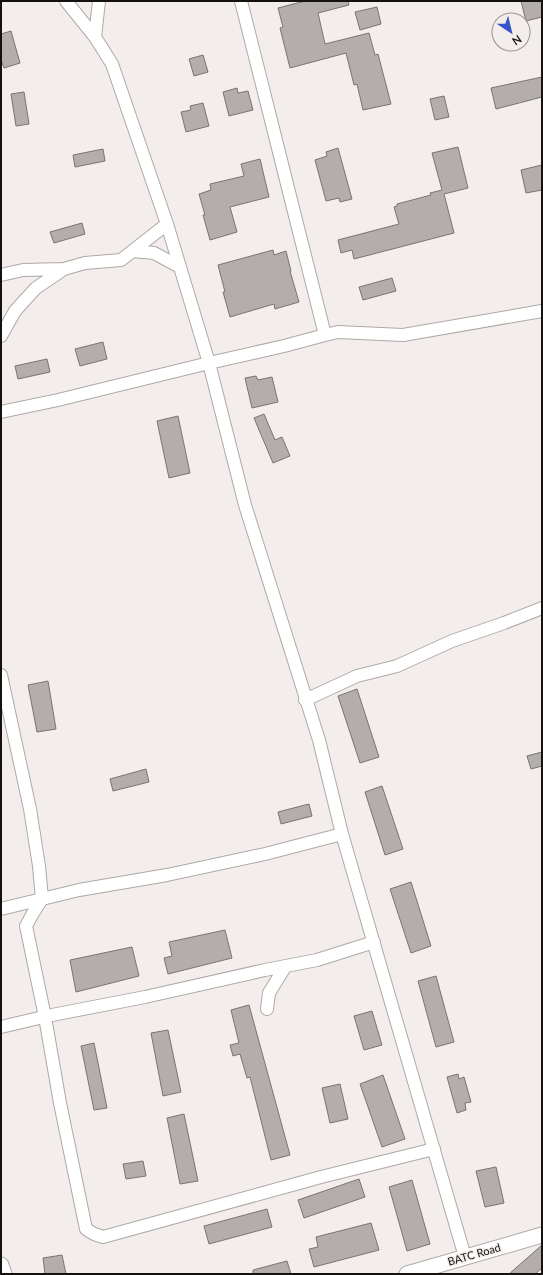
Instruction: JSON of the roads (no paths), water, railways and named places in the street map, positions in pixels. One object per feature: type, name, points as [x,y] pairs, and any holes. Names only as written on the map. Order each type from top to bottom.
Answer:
[{"type":"street","points":[[66,1],[95,37],[112,64],[167,224],[209,362],[246,505],[319,740],[342,834],[465,1257]]},
{"type":"street","points":[[95,37],[99,1]]},
{"type":"street","points":[[241,1],[325,335]]},
{"type":"street","points":[[1,274],[23,270],[64,269],[85,263],[121,260],[167,224]]},
{"type":"street","points":[[133,251],[154,253],[180,267]]},
{"type":"street","points":[[1,336],[15,311],[36,288],[64,269]]},
{"type":"street","points":[[1,412],[58,400],[209,362],[284,346],[338,332],[403,335],[542,311]]},
{"type":"street","points":[[306,700],[357,676],[397,666],[452,640],[504,623],[542,608]]},
{"type":"street","points":[[1,675],[30,809],[39,866],[42,899],[26,926],[86,1229],[103,1237],[321,1177],[434,1149]]},
{"type":"street","points":[[1,909],[79,890],[265,854],[342,834]]},
{"type":"street","points":[[1,1027],[317,960],[374,942]]},
{"type":"street","points":[[267,1009],[269,992],[285,967]]},
{"type":"street","name":"BATC Road","points":[[406,1274],[542,1235]]},
{"type":"street","points":[[1,1265],[4,1274]]}]
